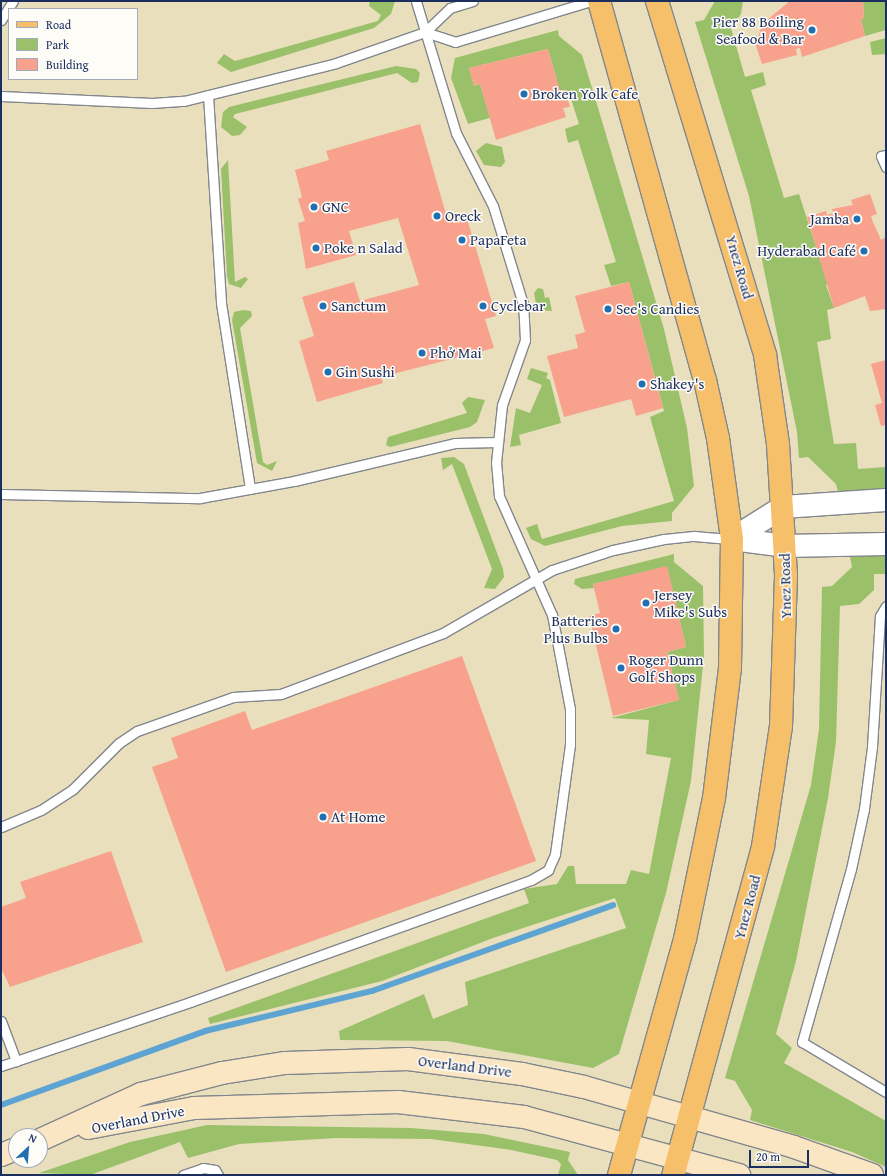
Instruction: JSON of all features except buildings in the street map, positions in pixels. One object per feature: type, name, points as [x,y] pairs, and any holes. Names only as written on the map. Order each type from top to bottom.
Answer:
[{"type":"main road","points":[[599,1],[705,380],[719,446],[732,540],[730,668],[714,798],[684,939],[641,1102],[619,1175]]},
{"type":"main road","name":"Ynez Road","points":[[658,1],[765,355],[778,444],[783,507],[784,546],[785,662],[782,726],[763,847],[676,1167]]},
{"type":"main road","name":"Overland Drive","points":[[48,1137],[141,1094],[222,1073],[285,1063],[344,1059],[408,1059],[522,1074],[641,1102],[794,1147],[872,1175]]},
{"type":"main road","name":"Overland Drive","points":[[48,1137],[194,1108],[398,1102],[524,1117],[628,1144],[676,1167],[740,1175]]},
{"type":"street","points":[[732,540],[783,507],[886,500]]},
{"type":"street","points":[[732,540],[784,546],[886,544]]},
{"type":"lane","points":[[1,1066],[198,1000],[522,883],[548,870],[555,854],[561,816],[570,709],[552,615],[499,496],[497,442],[502,405],[525,340],[524,304],[493,206],[456,133],[416,1]]},
{"type":"lane","points":[[1,96],[152,103],[208,95],[336,63],[425,32],[450,8],[473,1]]},
{"type":"lane","points":[[425,32],[455,42],[591,1]]},
{"type":"lane","points":[[1,20],[8,9]]},
{"type":"lane","points":[[208,95],[220,304],[250,489]]},
{"type":"lane","points":[[886,155],[881,156],[886,167]]},
{"type":"lane","points":[[1,494],[200,498],[250,489],[456,443],[497,442]]},
{"type":"lane","points":[[1,827],[41,810],[73,789],[119,743],[137,731],[233,697],[281,694],[443,633],[536,578],[613,550],[664,539],[694,536],[732,540]]},
{"type":"lane","points":[[886,606],[880,616],[872,747],[864,809],[851,869],[802,1042],[886,1092]]},
{"type":"lane","points":[[1,1021],[16,1060]]},
{"type":"lane","points":[[183,1175],[204,1168],[215,1170],[218,1175]]},
{"type":"green space","points":[[370,1],[395,1],[391,14],[374,28],[231,72],[217,63],[224,54],[235,61],[378,21],[381,15],[369,6]]},
{"type":"green space","points":[[715,1],[743,1],[741,14],[731,28],[745,77],[763,72],[766,85],[751,90],[784,198],[799,194],[828,284],[826,285],[834,308],[827,310],[831,339],[817,342],[834,444],[856,443],[858,469],[886,467],[886,488],[838,492],[836,484],[808,457],[799,458],[797,432],[749,196],[695,22],[704,20]]},
{"type":"green space","points":[[863,1],[886,1],[886,30],[865,36],[861,19],[864,18]]},
{"type":"green space","points":[[558,30],[559,36],[582,55],[664,329],[687,428],[694,486],[672,513],[672,521],[622,526],[545,546],[531,539],[526,528],[537,524],[542,539],[674,501],[650,417],[664,411],[629,282],[611,286],[604,265],[616,262],[578,140],[568,143],[565,129],[579,124],[570,96],[565,90],[560,91],[548,49],[469,68],[474,86],[480,84],[490,118],[468,124],[451,78],[455,58]]},
{"type":"green space","points":[[886,38],[886,54],[872,55],[870,42]]},
{"type":"green space","points":[[396,66],[416,69],[420,73],[418,82],[412,83],[397,73],[235,114],[233,117],[247,127],[240,135],[232,136],[221,127],[223,112],[229,107]]},
{"type":"green space","points":[[486,143],[502,147],[505,162],[501,167],[484,165],[476,151]]},
{"type":"green space","points":[[228,160],[235,282],[245,277],[248,279],[241,288],[229,284],[227,276],[221,169]]},
{"type":"green space","points":[[538,288],[543,289],[545,298],[549,297],[552,311],[537,310],[534,293]]},
{"type":"green space","points":[[243,310],[251,311],[252,316],[240,328],[263,462],[267,465],[277,461],[272,471],[257,463],[232,320],[234,312]]},
{"type":"green space","points":[[531,368],[548,373],[546,378],[550,380],[561,423],[519,435],[521,445],[510,447],[516,408],[530,413],[542,385],[527,379]]},
{"type":"green space","points":[[468,397],[485,400],[477,422],[470,427],[390,447],[386,445],[388,437],[467,413],[462,403]]},
{"type":"green space","points":[[454,457],[464,464],[503,569],[504,577],[495,589],[484,588],[492,569],[452,464],[443,470],[441,458]]},
{"type":"green space","points":[[674,554],[674,562],[703,586],[704,656],[691,781],[666,893],[619,1054],[593,1068],[447,1041],[340,1040],[339,1031],[424,994],[433,1019],[468,1005],[465,982],[626,928],[615,898],[493,938],[382,981],[210,1024],[208,1018],[529,903],[524,889],[557,884],[568,866],[574,866],[576,884],[626,884],[631,870],[649,874],[671,758],[646,754],[649,720],[611,718],[679,700],[667,652],[686,647],[667,567],[593,584],[594,588],[582,589],[574,584],[575,579]]},
{"type":"green space","points":[[886,555],[886,574],[874,574],[874,590],[859,604],[840,606],[836,742],[828,798],[796,961],[776,1034],[792,1048],[784,1063],[886,1121],[886,1167],[852,1152],[750,1120],[752,1110],[735,1081],[725,1078],[811,785],[819,729],[822,587],[832,586],[852,567],[850,557]]},
{"type":"green space","points":[[207,1125],[411,1128],[484,1134],[570,1152],[568,1160],[578,1175],[558,1175],[561,1164],[557,1160],[511,1150],[431,1139],[336,1138],[239,1144],[188,1158],[180,1142],[90,1175],[39,1173],[130,1142]]},
{"type":"waterway","points":[[1,1105],[205,1031],[372,991],[613,905]]},
{"type":"place","name":"Pier 88 Boiling Seafood & Bar","points":[[812,30]]},
{"type":"place","name":"Broken Yolk Cafe","points":[[524,94]]},
{"type":"place","name":"GNC","points":[[314,207]]},
{"type":"place","name":"Oreck","points":[[437,216]]},
{"type":"place","name":"Jamba","points":[[857,219]]},
{"type":"place","name":"PapaFeta","points":[[462,240]]},
{"type":"place","name":"Poke n Salad","points":[[316,248]]},
{"type":"place","name":"Hyderabad Café","points":[[864,251]]},
{"type":"place","name":"Sanctum","points":[[323,306]]},
{"type":"place","name":"Cyclebar","points":[[483,306]]},
{"type":"place","name":"See's Candies","points":[[608,309]]},
{"type":"place","name":"Phở Mai","points":[[422,353]]},
{"type":"place","name":"Gin Sushi","points":[[328,372]]},
{"type":"place","name":"Shakey's","points":[[642,384]]},
{"type":"place","name":"Jersey Mike's Subs","points":[[646,603]]},
{"type":"place","name":"Batteries Plus Bulbs","points":[[616,629]]},
{"type":"place","name":"Roger Dunn Golf Shops","points":[[621,668]]},
{"type":"place","name":"At Home","points":[[323,817]]}]
